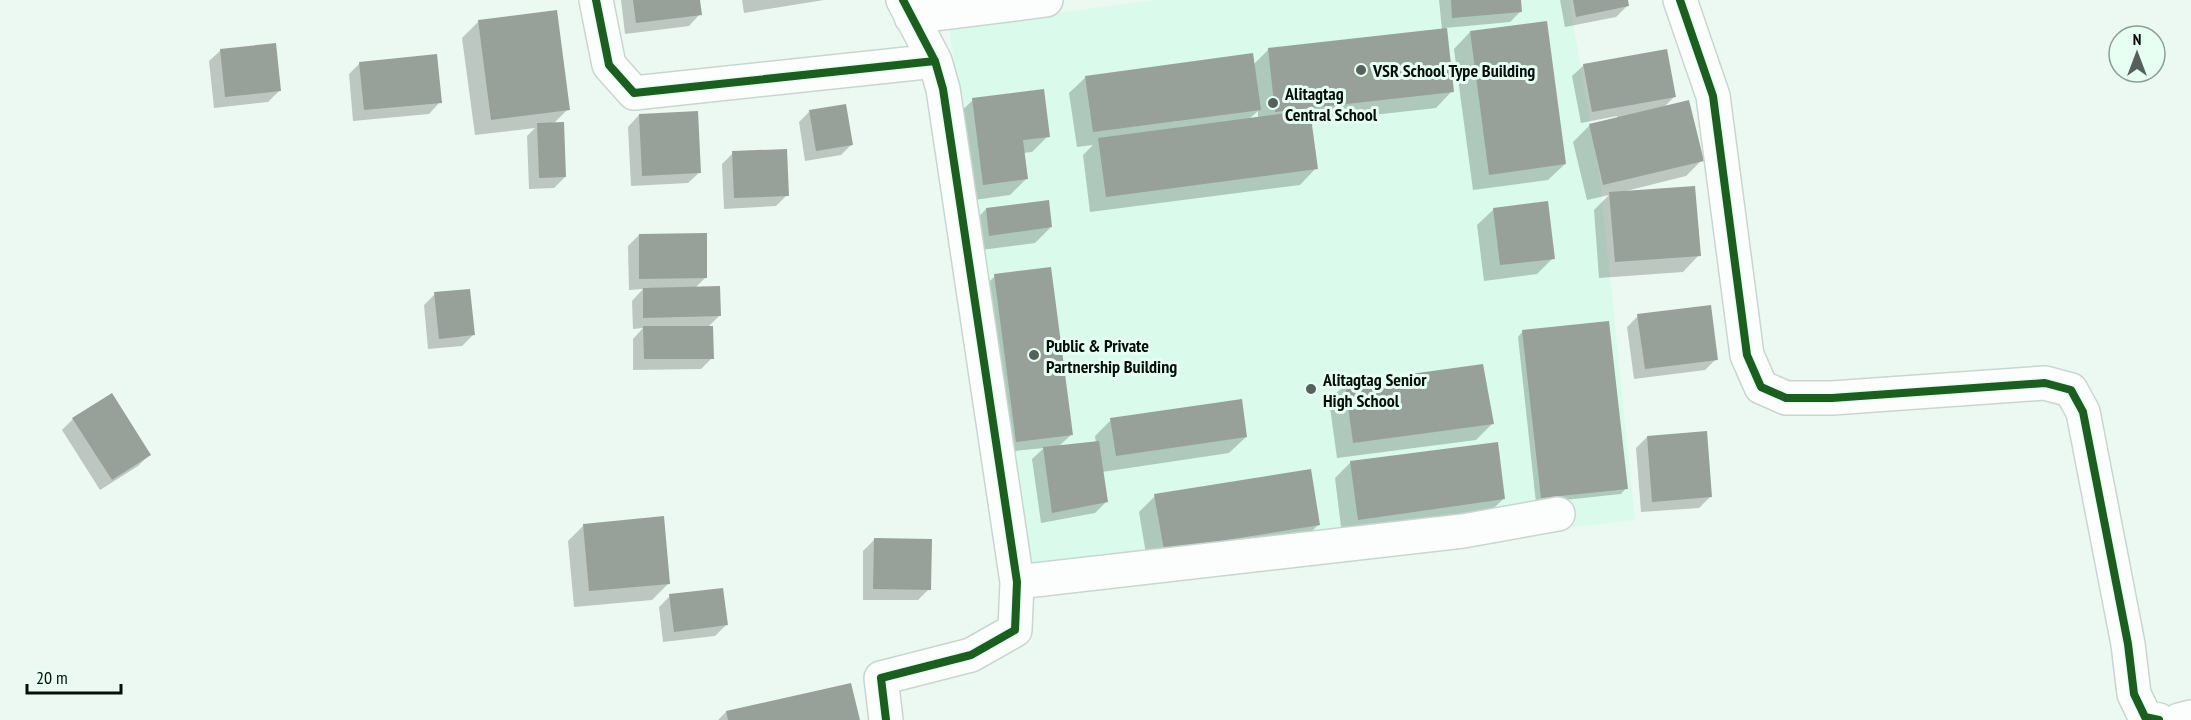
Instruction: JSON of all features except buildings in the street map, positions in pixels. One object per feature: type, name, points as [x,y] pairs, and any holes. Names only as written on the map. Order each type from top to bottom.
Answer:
[{"type":"street","points":[[596,0],[609,65],[634,93],[935,61]]},
{"type":"street","points":[[886,720],[881,678],[971,655],[1015,630],[1017,582],[944,89],[935,61],[907,8],[1046,0]]},
{"type":"street","points":[[1680,0],[1713,96],[1747,355],[1761,387],[1786,398],[1832,398],[2046,383],[2072,390],[2083,412],[2128,644],[2134,694],[2145,717],[2159,720]]},
{"type":"street","points":[[1017,582],[1463,531],[1558,514]]},
{"type":"street","points":[[2179,720],[2191,717]]},
{"type":"shaded area","name":"Alitagtag Senior High School","points":[[1155,0],[1569,0],[1600,179],[1635,520],[1031,589],[949,27]]},
{"type":"cycle path","points":[[596,0],[609,65],[634,93],[935,61]]},
{"type":"cycle path","points":[[886,720],[881,678],[971,655],[1015,630],[1017,582],[943,89],[935,61],[903,0]]},
{"type":"cycle path","points":[[1680,0],[1713,96],[1747,355],[1761,387],[1786,398],[1832,398],[2045,383],[2071,390],[2083,412],[2128,644],[2134,694],[2145,717],[2159,720]]},
{"type":"place","name":"VSR School Type Building","points":[[1361,70]]},
{"type":"place","name":"Alitagtag Central School","points":[[1273,103]]},
{"type":"place","name":"Public & Private Partnership Building","points":[[1034,355]]},
{"type":"place","name":"Alitagtag Senior High School","points":[[1311,389]]}]
